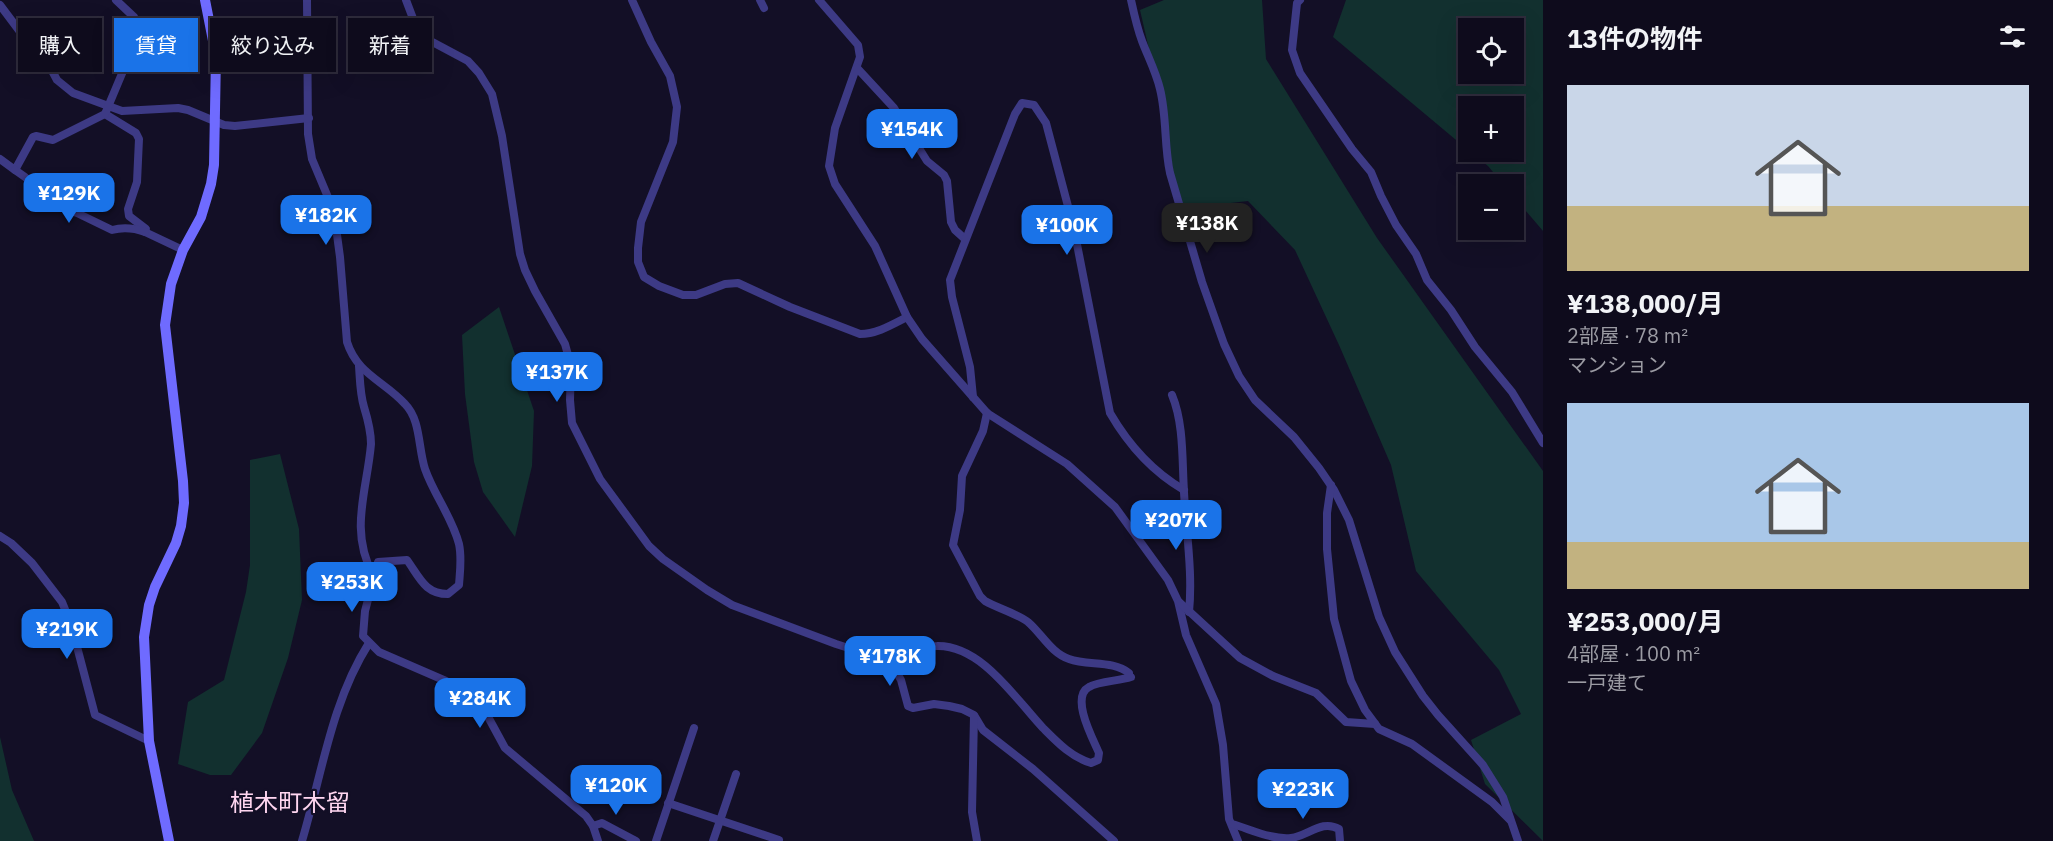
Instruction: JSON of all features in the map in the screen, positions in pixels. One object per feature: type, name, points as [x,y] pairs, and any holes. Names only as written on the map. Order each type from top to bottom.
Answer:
[{"type":"street","points":[[15,170],[33,137],[53,140],[105,114],[138,28],[134,16],[116,0]]},
{"type":"street","points":[[169,841],[149,741],[144,659],[145,621],[155,587],[176,543],[184,502],[165,325],[171,284],[183,250],[201,217],[211,184],[216,122],[216,56],[206,0]]},
{"type":"street","points":[[307,0],[312,159],[335,220],[347,342],[358,366],[407,405],[416,424],[426,471],[457,536],[461,559],[459,585],[448,594],[439,594],[429,590],[408,560],[378,562],[365,611],[363,636],[379,652],[473,695],[480,702],[506,748],[571,802],[593,826],[598,841]]},
{"type":"street","points":[[406,0],[417,29],[423,37],[468,61],[479,73],[492,94],[502,136],[520,254],[525,270],[565,344],[571,366],[572,423],[600,479],[649,546],[663,559],[732,605],[883,659],[894,668],[901,680],[908,706],[913,708],[934,704],[949,706],[974,715],[983,730],[1033,769],[1114,841]]},
{"type":"street","points":[[632,0],[670,76],[677,107],[673,142],[641,222],[638,262],[645,277],[659,286],[683,295],[696,295],[738,283],[790,307],[860,334],[868,334],[908,317]]},
{"type":"street","points":[[760,0],[764,8]]},
{"type":"street","points":[[819,0],[858,45],[860,57],[835,128],[829,166],[835,184],[875,246],[908,317],[922,339],[987,413],[1067,464],[1115,507],[1168,580],[1178,601],[1186,635],[1216,704],[1223,745],[1229,819],[1238,841]]},
{"type":"street","points":[[1131,0],[1141,39],[1155,69],[1165,109],[1167,160],[1170,173],[1202,282],[1224,344],[1249,393],[1294,437],[1331,485],[1349,520],[1379,617],[1395,652],[1423,696],[1483,765],[1503,797],[1518,841]]},
{"type":"street","points":[[1300,0],[1297,3],[1292,50],[1300,73],[1352,149],[1371,172],[1396,225],[1416,254],[1427,280],[1451,310],[1474,346],[1512,392],[1543,443]]},
{"type":"street","points":[[0,5],[30,45],[49,65],[57,80],[83,98],[131,111],[167,107],[189,110],[216,122],[235,126],[309,118]]},
{"type":"street","points":[[857,68],[894,108],[927,161],[944,175],[947,181],[951,222],[955,230],[965,239]]},
{"type":"street","points":[[973,399],[970,367],[952,297],[950,280],[1015,114],[1022,103],[1034,105],[1046,123],[1071,218],[1110,413],[1142,456],[1166,480],[1184,490]]},
{"type":"street","points":[[105,114],[136,133],[139,139],[137,182],[128,213],[146,229],[145,232]]},
{"type":"street","points":[[0,159],[24,177],[51,203],[112,230],[137,229],[183,250]]},
{"type":"street","points":[[358,366],[371,445],[360,521],[366,561],[374,575]]},
{"type":"street","points":[[1172,395],[1180,430],[1189,548],[1191,596],[1189,612]]},
{"type":"street","points":[[883,659],[934,645],[949,646],[964,651],[997,677],[1059,744],[1080,760],[1091,763],[1098,760],[1099,753],[1082,706],[1082,694],[1088,687],[1131,677],[1128,676],[1129,673],[1108,665],[1070,660],[1058,654],[1025,620],[985,602],[953,544],[960,510],[962,476],[983,431],[987,413]]},
{"type":"street","points":[[1331,485],[1327,513],[1327,549],[1334,619],[1351,681],[1365,710],[1378,729],[1412,744],[1492,802],[1512,821]]},
{"type":"street","points":[[0,536],[32,563],[62,602],[71,624],[95,715],[149,741]]},
{"type":"street","points":[[1178,601],[1240,658],[1273,676],[1316,693],[1346,722],[1375,724]]},
{"type":"street","points":[[302,841],[337,708],[357,661],[369,643]]},
{"type":"street","points":[[974,715],[972,812],[977,841]]},
{"type":"street","points":[[656,841],[694,728]]},
{"type":"street","points":[[713,841],[736,774]]},
{"type":"street","points":[[668,803],[779,840]]},
{"type":"street","points":[[593,826],[602,823],[636,841]]},
{"type":"street","points":[[1232,824],[1274,837],[1290,838],[1321,826],[1334,826],[1339,829],[1340,841]]},
{"type":"green space","points":[[1164,0],[1262,0],[1266,59],[1377,238],[1543,471],[1543,841],[1485,784],[1471,740],[1521,714],[1499,670],[1416,571],[1391,465],[1295,250],[1248,201],[1179,209],[1164,114],[1140,10]]},
{"type":"green space","points":[[1346,0],[1543,0],[1543,231],[1524,209],[1524,174],[1495,174],[1483,162],[1524,162],[1524,96],[1458,96],[1458,142],[1333,37]]},
{"type":"green space","points":[[499,307],[534,411],[532,466],[515,537],[483,492],[474,462],[465,394],[462,335]]},
{"type":"green space","points":[[280,454],[299,529],[302,600],[288,658],[262,733],[231,775],[210,775],[178,764],[188,702],[224,680],[246,592],[250,565],[250,460]]},
{"type":"green space","points":[[0,737],[12,790],[34,841],[0,841]]},
{"type":"district","name":"植木町木留","points":[[290,802]]}]
